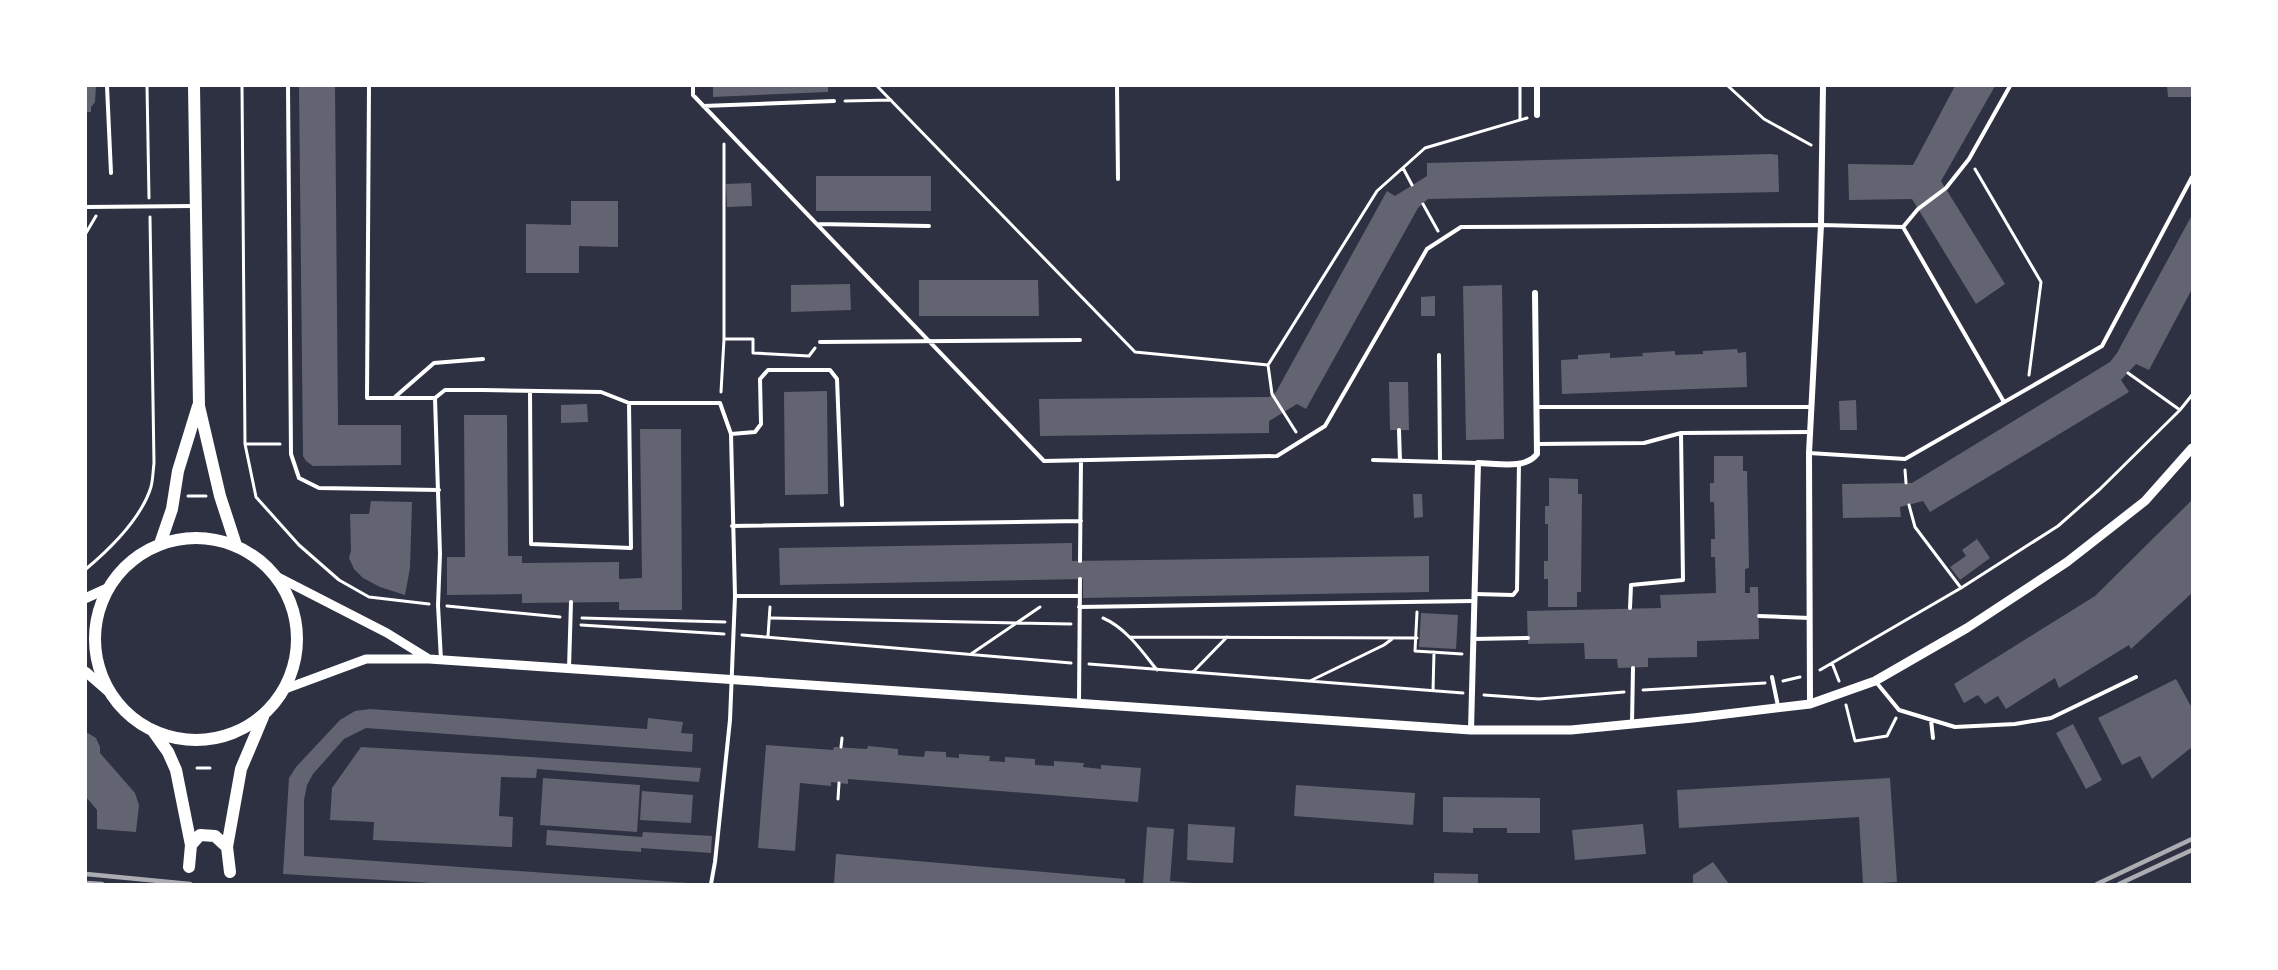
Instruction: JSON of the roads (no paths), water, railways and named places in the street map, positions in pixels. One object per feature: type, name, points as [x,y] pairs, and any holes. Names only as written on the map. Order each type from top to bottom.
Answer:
[{"type":"main road","points":[[194,86],[199,406],[220,496],[236,545]]},
{"type":"main road","points":[[160,544],[172,509],[178,471],[199,406]]},
{"type":"main road","points":[[109,692],[97,664],[94,634],[98,610],[108,588],[131,560],[160,544],[179,539],[198,537],[217,539],[236,545],[258,558],[276,576],[292,605],[298,639],[294,664],[285,689],[265,714],[241,769],[227,847],[230,872]]},
{"type":"main road","points":[[86,598],[108,588]]},
{"type":"main road","points":[[86,672],[109,692],[128,715],[153,731],[177,739],[204,740],[225,736],[244,728],[265,714]]},
{"type":"main road","points":[[153,731],[168,752],[176,770],[191,846],[189,867]]},
{"type":"main road","points":[[191,846],[200,835],[215,836],[227,847]]},
{"type":"street","points":[[1537,115],[1538,86]]},
{"type":"street","points":[[1810,704],[1810,618],[1813,573],[1809,453],[1821,225],[1823,86]]},
{"type":"street","points":[[1471,730],[1478,463],[1519,463],[1533,460],[1537,454],[1535,293]]},
{"type":"street","points":[[285,689],[366,659],[429,659],[1471,730],[1571,730],[1810,704],[1875,681],[1967,628],[2067,562],[2145,501],[2193,448]]},
{"type":"street","points":[[276,576],[387,633],[429,659]]},
{"type":"lane","points":[[107,86],[111,173]]},
{"type":"lane","points":[[288,86],[291,454],[299,478],[319,488],[439,490]]},
{"type":"lane","points":[[369,86],[367,398],[435,398],[445,390],[601,392],[629,403],[720,403],[731,434],[735,596],[732,623],[732,680],[711,885]]},
{"type":"lane","points":[[693,86],[693,95],[703,106],[1044,460],[1277,456],[1325,426],[1427,249],[1461,227],[1821,225],[1903,227]]},
{"type":"lane","points":[[1117,86],[1118,179]]},
{"type":"lane","points":[[1903,227],[1918,209],[1947,188],[1969,159],[2010,86]]},
{"type":"lane","points":[[703,106],[834,101]]},
{"type":"lane","points":[[1809,453],[1905,459],[2102,346],[2193,177]]},
{"type":"lane","points":[[86,207],[197,206]]},
{"type":"lane","points":[[816,224],[929,226]]},
{"type":"lane","points":[[1903,227],[2004,402]]},
{"type":"lane","points":[[819,342],[1080,340]]},
{"type":"lane","points":[[1438,355],[1440,462]]},
{"type":"lane","points":[[394,398],[434,363],[483,359]]},
{"type":"lane","points":[[731,434],[754,432],[761,424],[760,379],[768,370],[830,370],[837,379],[842,505]]},
{"type":"lane","points":[[530,391],[531,544],[631,548],[629,403]]},
{"type":"lane","points":[[435,398],[439,490],[438,605],[441,661]]},
{"type":"lane","points":[[1536,407],[1811,407]]},
{"type":"lane","points":[[1399,430],[1400,461]]},
{"type":"lane","points":[[1537,444],[1644,443],[1681,433],[1810,432]]},
{"type":"lane","points":[[1629,608],[1631,585],[1683,580],[1681,433]]},
{"type":"lane","points":[[1080,561],[1081,460]]},
{"type":"lane","points":[[1373,460],[1478,463]]},
{"type":"lane","points":[[1474,594],[1513,595],[1517,590],[1519,463]]},
{"type":"lane","points":[[732,526],[1080,521]]},
{"type":"lane","points":[[1080,579],[1080,704]]},
{"type":"lane","points":[[735,596],[1079,596]]},
{"type":"lane","points":[[568,669],[571,602]]},
{"type":"lane","points":[[1079,607],[1474,602]]},
{"type":"lane","points":[[1759,616],[1810,618]]},
{"type":"lane","points":[[1473,639],[1528,638]]},
{"type":"lane","points":[[1632,724],[1633,668]]},
{"type":"lane","points":[[1875,681],[1899,710],[1954,727],[2015,724],[2051,718],[2136,677]]},
{"type":"lane","points":[[1773,680],[1778,706]]},
{"type":"lane","points":[[1931,720],[1933,738]]},
{"type":"railway","points":[[2097,884],[2192,839]]},
{"type":"railway","points":[[2119,884],[2192,850]]},
{"type":"railway","points":[[86,874],[190,884]]},
{"type":"railway","points":[[86,883],[102,884]]}]
